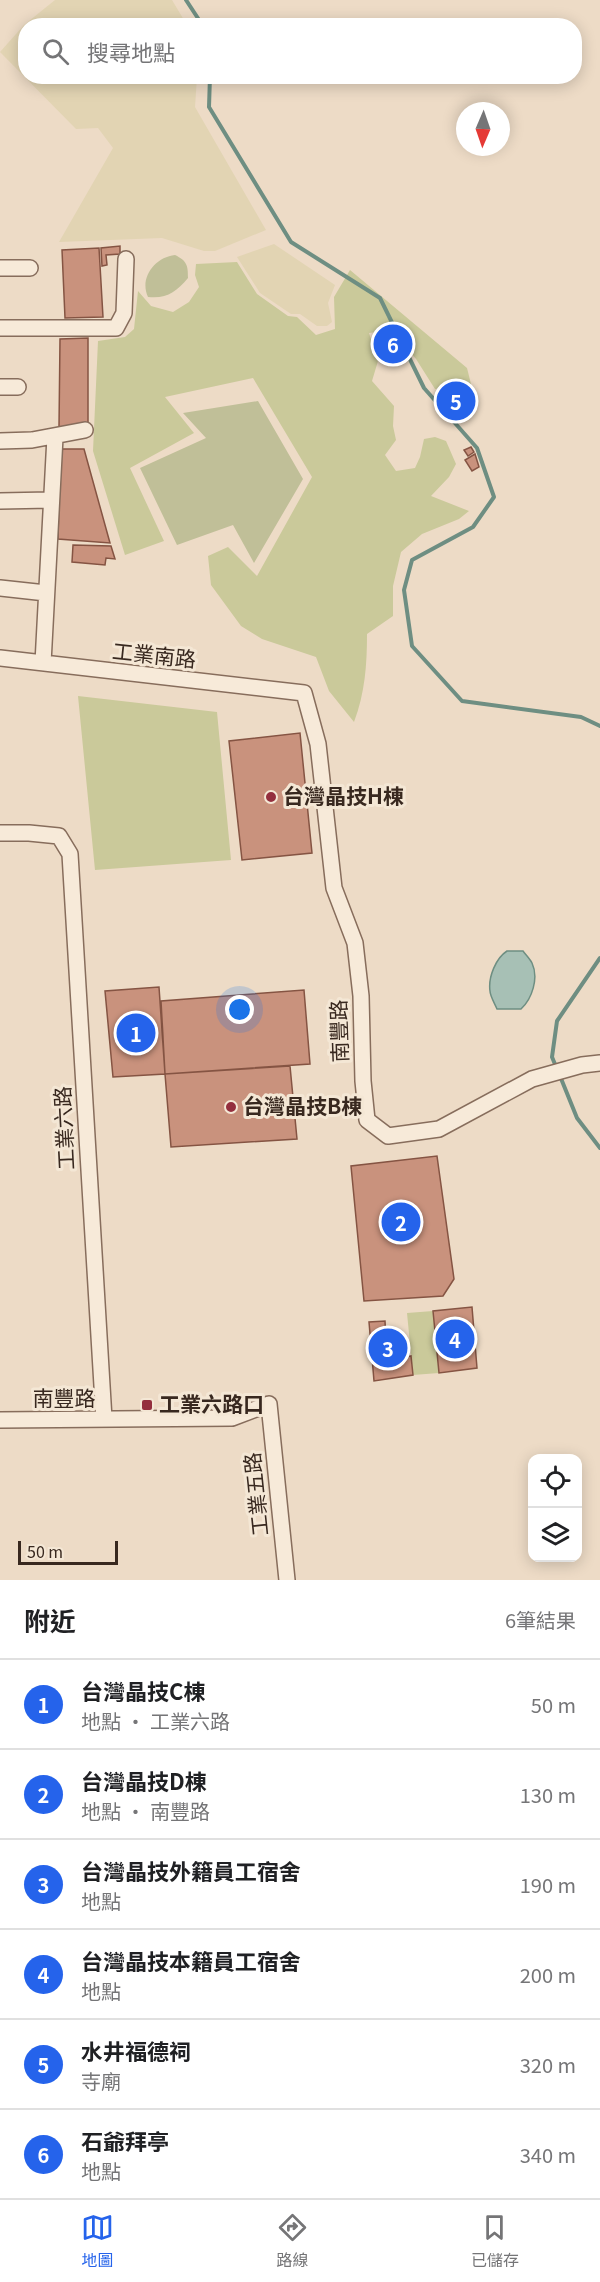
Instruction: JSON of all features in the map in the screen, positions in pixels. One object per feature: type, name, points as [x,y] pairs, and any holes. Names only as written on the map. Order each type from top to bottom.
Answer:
[{"type":"street","points":[[0,328],[116,328],[124,313],[126,259]]},
{"type":"street","points":[[0,268],[30,268]]},
{"type":"street","points":[[0,387],[18,387]]},
{"type":"street","points":[[0,441],[32,440],[85,430]]},
{"type":"street","points":[[44,663],[50,500],[55,437]]},
{"type":"street","points":[[0,501],[50,500]]},
{"type":"street","points":[[0,588],[46,593]]},
{"type":"street","name":"工業南路","points":[[0,658],[304,693]]},
{"type":"street","name":"南豐路","points":[[304,693],[318,744],[334,888],[355,943],[361,996],[363,1081],[367,1120],[388,1136],[438,1129],[532,1079],[582,1065],[600,1063]]},
{"type":"street","name":"工業六路","points":[[0,833],[29,832],[59,836],[70,855],[104,1419]]},
{"type":"street","name":"南豐路","points":[[0,1420],[232,1418],[268,1404]]},
{"type":"street","name":"工業五路","points":[[268,1404],[287,1580]]},
{"type":"shaded area","points":[[55,0],[172,0],[183,18],[33,18]]},
{"type":"shaded area","points":[[18,32],[18,70],[0,52]]},
{"type":"shaded area","points":[[32,84],[197,84],[195,107],[266,230],[215,251],[204,251],[162,238],[59,242],[113,148],[98,128],[76,129]]},
{"type":"shaded area","points":[[274,244],[335,285],[328,303],[332,322],[327,326],[317,326],[300,314],[291,314],[260,293],[237,257]]},
{"type":"shaded area","points":[[507,951],[523,951],[534,969],[533,988],[521,1009],[497,1009],[490,993],[490,980],[494,968],[499,958]]},
{"type":"green space","points":[[175,255],[186,264],[188,278],[171,294],[148,297],[147,276],[155,264]]},
{"type":"green space","points":[[237,262],[257,294],[288,316],[297,317],[316,335],[335,329],[334,297],[350,270],[467,368],[471,384],[435,389],[416,359],[391,330],[369,333],[378,361],[372,381],[394,406],[393,426],[396,440],[385,455],[396,471],[415,468],[424,439],[435,437],[446,441],[456,464],[449,477],[431,496],[469,511],[459,519],[422,534],[401,552],[393,586],[393,616],[367,634],[365,679],[354,722],[329,691],[316,657],[262,639],[241,626],[211,585],[208,556],[228,547],[257,576],[312,477],[253,378],[165,397],[194,433],[130,468],[164,541],[125,555],[93,451],[98,341],[125,337],[134,329],[138,291],[151,306],[173,312],[189,302],[199,287],[195,275],[196,264]]},
{"type":"green space","points":[[258,401],[303,479],[254,563],[233,525],[177,545],[140,468],[206,438],[183,413]]},
{"type":"green space","points":[[78,696],[217,712],[231,860],[95,870]]},
{"type":"green space","points":[[433,1311],[439,1373],[413,1375],[407,1313]]},
{"type":"building","points":[[120,246],[120,254],[106,255],[107,265],[102,266],[101,248]]},
{"type":"building","points":[[99,248],[103,317],[65,318],[62,250]]},
{"type":"building","points":[[88,338],[88,426],[59,428],[60,339]]},
{"type":"building","points":[[393,339],[397,346],[393,349],[389,342]]},
{"type":"building","points":[[465,391],[468,407],[447,411],[444,395]]},
{"type":"building","points":[[471,447],[474,452],[468,456],[464,450]]},
{"type":"building","points":[[60,449],[84,449],[110,543],[58,539]]},
{"type":"building","points":[[475,454],[479,467],[472,471],[465,460]]},
{"type":"building","points":[[73,545],[111,546],[115,559],[106,558],[105,565],[72,562]]},
{"type":"building","name":"台灣晶技H棟","points":[[300,733],[312,853],[242,860],[229,741]]},
{"type":"building","points":[[159,987],[165,1074],[113,1077],[105,991]]},
{"type":"building","points":[[304,990],[310,1064],[165,1074],[161,1001]]},
{"type":"building","name":"台灣晶技B棟","points":[[290,1066],[297,1139],[171,1147],[165,1074]]},
{"type":"building","points":[[437,1156],[454,1279],[443,1296],[364,1301],[351,1166]]},
{"type":"building","points":[[472,1307],[477,1368],[439,1373],[433,1311]]},
{"type":"building","points":[[385,1321],[386,1341],[405,1339],[406,1357],[411,1356],[413,1375],[374,1381],[369,1322]]},
{"type":"waterway","points":[[186,0],[198,18]]},
{"type":"waterway","points":[[210,84],[209,107],[291,242],[380,298],[424,388],[477,448],[494,497],[473,527],[412,560],[404,590],[412,646],[462,701],[581,717],[600,726]]},
{"type":"waterway","points":[[557,1069],[552,1057],[557,1021],[600,958]]},
{"type":"waterway","points":[[560,1076],[577,1118],[600,1148]]},
{"type":"place","name":"石爺拜亭","points":[[393,344]]},
{"type":"place","name":"水井福德祠","points":[[456,401]]},
{"type":"place","name":"台灣晶技H棟","points":[[271,797]]},
{"type":"place","name":"台灣晶技C棟","points":[[136,1033]]},
{"type":"place","name":"台灣晶技B棟","points":[[231,1107]]},
{"type":"place","name":"台灣晶技D棟","points":[[401,1222]]},
{"type":"place","name":"台灣晶技本籍員工宿舍","points":[[455,1339]]},
{"type":"place","name":"台灣晶技外籍員工宿舍","points":[[388,1348]]},
{"type":"place","name":"工業六路口","points":[[147,1405]]}]
